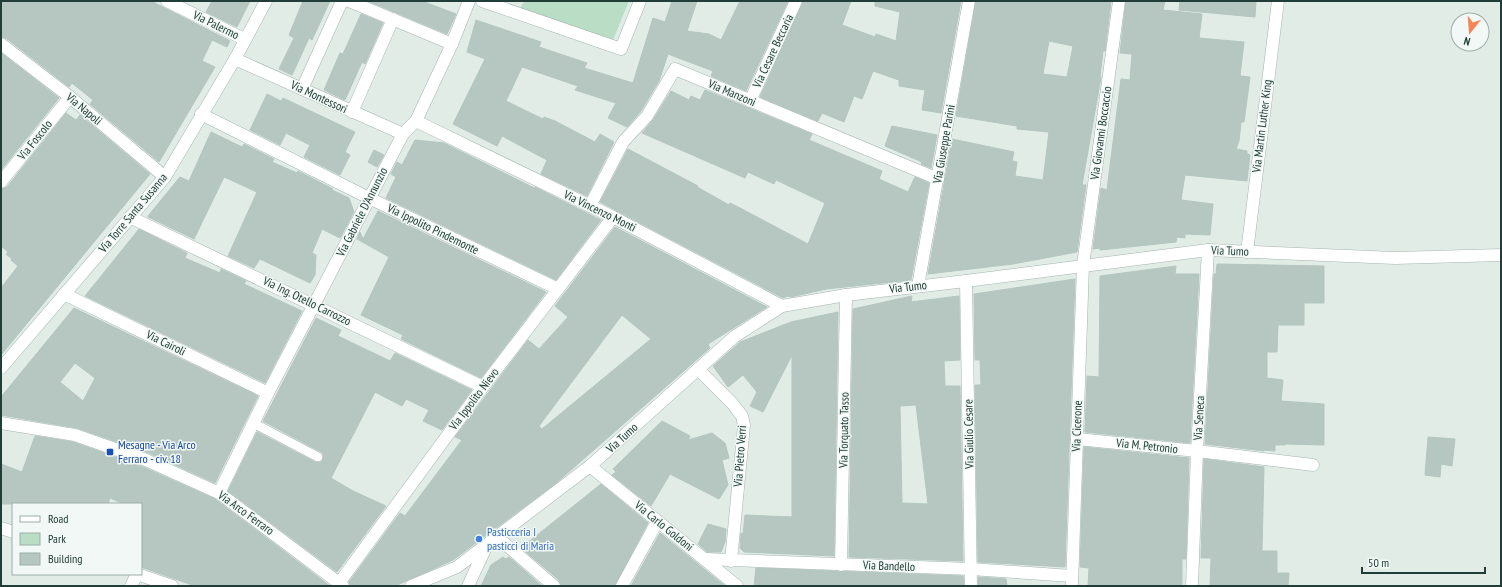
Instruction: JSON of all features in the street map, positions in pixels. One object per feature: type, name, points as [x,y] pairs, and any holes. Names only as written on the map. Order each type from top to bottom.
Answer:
[{"type":"street","name":"Via Palermo","points":[[167,1],[244,39]]},
{"type":"street","name":"Via Torre Santa Susanna","points":[[1,368],[165,177],[235,59],[244,39],[266,1]]},
{"type":"street","points":[[302,89],[342,1]]},
{"type":"street","points":[[349,1],[452,44]]},
{"type":"street","name":"Via Gabriele D'Annunzio","points":[[219,492],[268,393],[403,134],[416,121],[452,44],[470,1]]},
{"type":"street","points":[[482,1],[512,6],[621,49],[640,1]]},
{"type":"street","name":"Via Cesare Beccaria","points":[[750,101],[796,1]]},
{"type":"street","name":"Via Giuseppe Parini","points":[[918,286],[969,1]]},
{"type":"street","name":"Via Giovanni Boccaccio","points":[[1083,265],[1119,1]]},
{"type":"street","name":"Via Martin Luther King","points":[[1247,252],[1278,1]]},
{"type":"street","points":[[352,112],[393,19]]},
{"type":"street","name":"Via Napoli","points":[[1,44],[70,97],[165,177]]},
{"type":"street","name":"Via Montessori","points":[[235,59],[403,134]]},
{"type":"street","name":"Via Manzoni","points":[[590,206],[623,142],[647,116],[675,69],[938,179]]},
{"type":"street","name":"Via Foscolo","points":[[1,182],[70,97]]},
{"type":"street","name":"Via Ippolito Pindemonte","points":[[201,114],[558,289]]},
{"type":"street","name":"Via Vincenzo Monti","points":[[416,121],[613,217],[782,306]]},
{"type":"street","name":"Via Ing. Otello Carrozzo","points":[[130,217],[483,387]]},
{"type":"street","name":"Via Ippolito Nievo","points":[[341,584],[483,387],[613,217]]},
{"type":"street","name":"Via Tumo","points":[[411,586],[457,567],[590,466],[734,337],[782,306],[846,295],[1208,250],[1394,258],[1501,255]]},
{"type":"street","name":"Via Seneca","points":[[1192,586],[1197,451],[1208,250]]},
{"type":"street","name":"Via Cicerone","points":[[1072,581],[1083,265]]},
{"type":"street","name":"Via Giulio Cesare","points":[[966,281],[971,586]]},
{"type":"street","name":"Via Cairoli","points":[[64,294],[268,393]]},
{"type":"street","name":"Via Torquato Tasso","points":[[841,565],[846,295]]},
{"type":"street","name":"Via Pietro Verri","points":[[698,369],[742,416],[744,425],[730,560]]},
{"type":"street","name":"Via Arco Ferraro","points":[[1,424],[76,435],[146,460],[219,492],[341,584]]},
{"type":"street","name":"Via M. Petronio","points":[[1077,439],[1197,451],[1313,465]]},
{"type":"street","name":"Via Carlo Goldoni","points":[[590,466],[737,586]]},
{"type":"street","points":[[622,586],[657,522]]},
{"type":"street","points":[[1,528],[12,532]]},
{"type":"street","points":[[468,586],[492,540],[554,586]]},
{"type":"street","name":"Via Bandello","points":[[705,559],[971,569],[1072,581]]},
{"type":"street","points":[[132,586],[137,575]]},
{"type":"street","points":[[140,575],[172,586]]},
{"type":"lane","points":[[253,423],[318,457]]},
{"type":"green space","points":[[524,1],[629,1],[613,40],[520,9]]},
{"type":"building","points":[[1,1],[151,1],[230,41],[227,47],[212,40],[202,61],[215,67],[159,162],[90,104],[93,100],[72,83],[69,87],[6,38],[1,37]]},
{"type":"building","points":[[212,1],[250,1],[237,27],[206,12]]},
{"type":"building","points":[[303,1],[330,1],[312,40],[309,38],[292,75],[279,69],[294,38],[289,35]]},
{"type":"building","points":[[368,1],[422,1],[456,14],[447,34]]},
{"type":"building","points":[[672,1],[697,1],[687,31],[709,34],[721,40],[740,1],[788,1],[746,91],[711,76],[713,71],[668,54],[659,81],[641,111],[627,127],[608,118],[616,103],[575,90],[578,86],[522,67],[506,101],[543,119],[544,117],[555,121],[595,142],[600,134],[614,142],[587,196],[541,174],[547,160],[502,136],[497,146],[453,124],[485,59],[467,52],[476,20],[541,42],[539,47],[587,63],[584,68],[633,83],[653,18],[665,22]]},
{"type":"building","points":[[803,1],[851,1],[842,25],[875,37],[876,34],[896,41],[900,12],[875,6],[875,1],[961,1],[941,113],[922,110],[925,90],[899,86],[899,80],[873,71],[862,99],[854,96],[844,122],[822,113],[818,121],[760,97]]},
{"type":"building","points":[[976,1],[1111,1],[1105,51],[1103,51],[1101,77],[1082,185],[1086,185],[1077,252],[1013,264],[928,274],[952,139],[1014,152],[1012,161],[1017,162],[1015,176],[1043,180],[1049,132],[1017,129],[1017,126],[956,116]],"holes":[[[1049,41],[1073,46],[1067,77],[1043,74]]]},
{"type":"building","points":[[1126,1],[1165,1],[1163,10],[1202,14],[1199,38],[1244,42],[1240,76],[1250,77],[1244,122],[1241,122],[1239,141],[1236,149],[1247,151],[1247,154],[1250,155],[1247,181],[1185,175],[1181,200],[1213,204],[1210,235],[1185,234],[1185,238],[1177,237],[1176,242],[1100,250],[1100,248],[1093,249],[1101,188],[1107,190],[1121,79],[1130,80],[1132,54],[1120,53]]},
{"type":"building","points":[[1180,1],[1256,1],[1255,17],[1179,10]]},
{"type":"building","points":[[361,14],[383,23],[365,64],[362,62],[345,100],[324,90],[340,53],[343,54]]},
{"type":"building","points":[[1,53],[59,98],[1,170]]},
{"type":"building","points":[[705,90],[812,134],[809,140],[882,171],[879,179],[908,192],[915,177],[929,183],[911,280],[826,289],[783,298],[600,202],[628,149],[698,186],[697,187],[729,205],[730,203],[808,244],[825,203],[776,180],[774,184],[748,172],[745,178],[642,133],[653,120],[671,91],[689,100],[691,96],[700,100]]},
{"type":"building","points":[[267,94],[281,101],[283,98],[355,132],[345,152],[350,155],[340,175],[304,157],[310,145],[286,133],[280,145],[250,130]]},
{"type":"building","points":[[66,113],[76,120],[80,115],[150,174],[1,355],[1,288],[18,266],[6,254],[8,252],[1,246],[1,189],[7,187]]},
{"type":"building","points":[[892,126],[937,135],[931,168],[921,164],[922,162],[885,146]]},
{"type":"building","points":[[211,132],[242,147],[244,144],[274,159],[272,162],[297,173],[298,171],[349,198],[354,212],[340,238],[322,229],[312,253],[316,255],[315,275],[310,283],[260,259],[254,268],[228,256],[257,192],[224,177],[194,239],[148,217],[180,177],[189,181]]},
{"type":"building","points":[[415,140],[444,143],[601,220],[556,280],[386,198],[396,177],[391,174],[397,162],[402,165]]},
{"type":"building","points":[[374,150],[384,155],[377,167],[368,162]]},
{"type":"building","points":[[378,211],[546,292],[481,378],[401,339],[403,335],[361,315],[389,257],[357,239],[360,232],[363,239]]},
{"type":"building","points":[[615,227],[767,307],[708,344],[710,348],[555,484],[453,560],[395,586],[350,586],[349,582],[400,513],[405,516],[462,440],[455,437],[528,340],[539,349],[568,317],[555,306]],"holes":[[[622,315],[651,339],[542,429],[539,426]]]},
{"type":"building","points":[[139,229],[187,253],[185,258],[220,273],[221,269],[246,281],[244,284],[302,311],[265,383],[85,296]]},
{"type":"building","points":[[1217,264],[1324,266],[1324,303],[1304,303],[1304,325],[1278,325],[1277,352],[1267,352],[1267,378],[1283,380],[1281,401],[1324,404],[1324,445],[1275,445],[1275,451],[1264,451],[1205,444],[1214,274],[1216,274]]},
{"type":"building","points":[[1176,266],[1175,274],[1199,274],[1190,443],[1085,432],[1087,376],[1099,377],[1100,276]]},
{"type":"building","points":[[1075,279],[1065,567],[978,562],[975,385],[981,385],[980,360],[975,360],[974,294]]},
{"type":"building","points":[[912,296],[911,302],[959,296],[960,360],[944,361],[945,386],[960,386],[963,561],[849,557],[853,309]],"holes":[[[916,405],[928,504],[902,503],[900,406]]]},
{"type":"building","points":[[74,308],[258,396],[215,483],[149,453],[77,428],[1,415],[1,397]],"holes":[[[75,363],[95,378],[83,401],[60,382]]]},
{"type":"building","points":[[838,312],[834,556],[744,552],[740,548],[741,533],[743,534],[745,515],[792,517],[792,355],[763,412],[750,406],[757,392],[743,375],[728,387],[713,366],[740,342],[791,322]]},
{"type":"building","points":[[316,318],[341,330],[338,336],[390,361],[395,353],[472,390],[442,430],[423,421],[429,410],[406,399],[402,406],[375,392],[331,478],[353,491],[386,506],[337,572],[228,491],[257,432],[315,462],[321,462],[323,459],[323,454],[321,452],[263,421]]},
{"type":"building","points":[[662,421],[690,436],[688,440],[712,433],[725,443],[729,458],[722,460],[728,485],[719,499],[670,474],[651,506],[612,475],[616,472],[613,469]]},
{"type":"building","points":[[35,436],[73,442],[143,467],[215,499],[330,586],[195,586],[142,567],[142,503],[122,503],[110,498],[108,503],[1,504],[1,464],[22,472]]},
{"type":"building","points":[[1428,437],[1455,439],[1452,466],[1441,464],[1440,477],[1425,475]]},
{"type":"building","points":[[1084,447],[1189,458],[1186,559],[1182,559],[1182,586],[1088,586],[1089,568],[1080,567]]},
{"type":"building","points":[[1204,459],[1264,467],[1262,551],[1277,551],[1277,573],[1289,573],[1288,586],[1210,586],[1211,558],[1201,558]]},
{"type":"building","points":[[601,484],[648,523],[615,586],[561,586],[559,580],[521,548]]},
{"type":"building","points":[[708,524],[726,529],[725,542],[721,552],[707,552],[698,544]]},
{"type":"building","points":[[660,533],[725,586],[631,586]]},
{"type":"building","points":[[503,557],[506,559],[509,557],[542,586],[481,586],[491,565]]},
{"type":"building","points":[[756,568],[963,576],[964,586],[754,586]]},
{"type":"building","points":[[978,577],[1006,579],[1007,586],[978,586]]},
{"type":"place","name":"Mesagne - Via Arco Ferraro - civ. 18","points":[[110,452]]},
{"type":"place","name":"Pasticceria I pasticci di Maria","points":[[479,539]]}]
